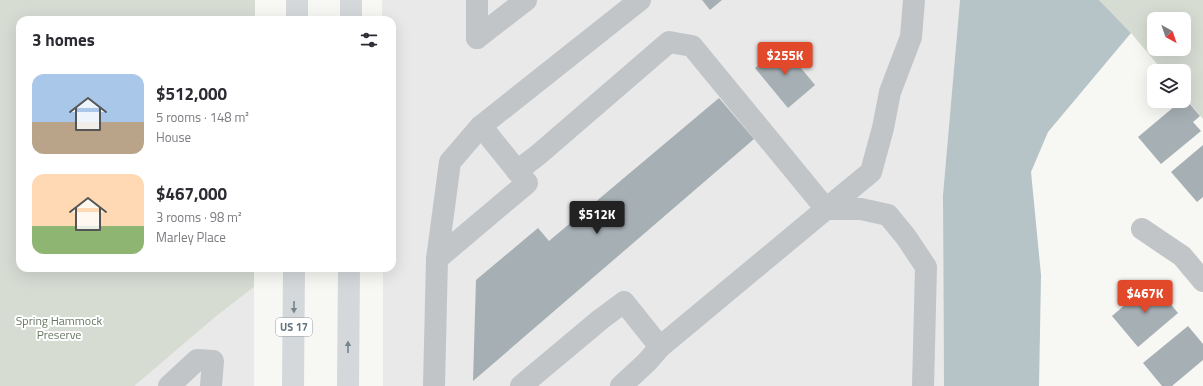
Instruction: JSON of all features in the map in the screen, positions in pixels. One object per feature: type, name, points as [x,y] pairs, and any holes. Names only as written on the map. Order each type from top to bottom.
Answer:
[{"type":"main road","points":[[297,0],[297,16]]},
{"type":"main road","points":[[351,0],[351,16]]},
{"type":"main road","name":"US 17","points":[[293,386],[294,272]]},
{"type":"main road","points":[[348,386],[349,272]]},
{"type":"street","points":[[476,0],[477,38],[526,0]]},
{"type":"street","points":[[434,386],[437,259],[450,162],[481,126],[640,0]]},
{"type":"street","points":[[621,386],[647,362],[660,347],[871,172],[883,128],[890,92],[911,37],[914,0]]},
{"type":"street","points":[[517,171],[538,155],[669,42],[692,46],[826,209]]},
{"type":"street","points":[[437,259],[527,183],[481,126]]},
{"type":"street","points":[[826,209],[860,209],[888,215],[906,237],[926,267],[923,386]]},
{"type":"street","points":[[1142,229],[1182,256],[1203,281]]},
{"type":"street","points":[[521,386],[601,319],[624,302],[660,347]]},
{"type":"street","points":[[168,386],[197,360],[213,361],[211,386]]},
{"type":"shaded area","points":[[382,0],[960,0],[943,195],[944,386],[383,386],[383,272],[396,272],[396,16],[382,16]]},
{"type":"shaded area","points":[[960,0],[1099,0],[1131,33],[1048,132],[1031,172],[1041,275],[1039,386],[944,386],[943,195]]},
{"type":"shaded area","points":[[254,287],[254,386],[127,386]]},
{"type":"green space","name":"Spring Hammock Preserve","points":[[0,0],[255,0],[255,16],[16,16],[16,272],[254,272],[254,287],[214,318],[134,386],[0,386]]},
{"type":"green space","points":[[1099,0],[1203,0],[1203,119],[1191,104],[1191,64],[1157,64],[1150,56],[1191,56],[1191,12],[1147,12],[1147,52]]},
{"type":"building","points":[[702,0],[722,0],[710,10]]},
{"type":"building","points":[[782,45],[815,85],[788,108],[755,68]]},
{"type":"building","points":[[719,98],[754,139],[473,381],[476,280],[538,228],[549,241]]},
{"type":"building","points":[[1191,105],[1200,116],[1193,122],[1201,131],[1161,164],[1138,137],[1173,108],[1191,108]]},
{"type":"building","points":[[1203,145],[1203,197],[1197,202],[1171,172]]},
{"type":"building","points":[[1152,282],[1178,313],[1138,347],[1112,316]]},
{"type":"building","points":[[1188,326],[1203,344],[1203,360],[1172,386],[1162,386],[1143,363]]}]
